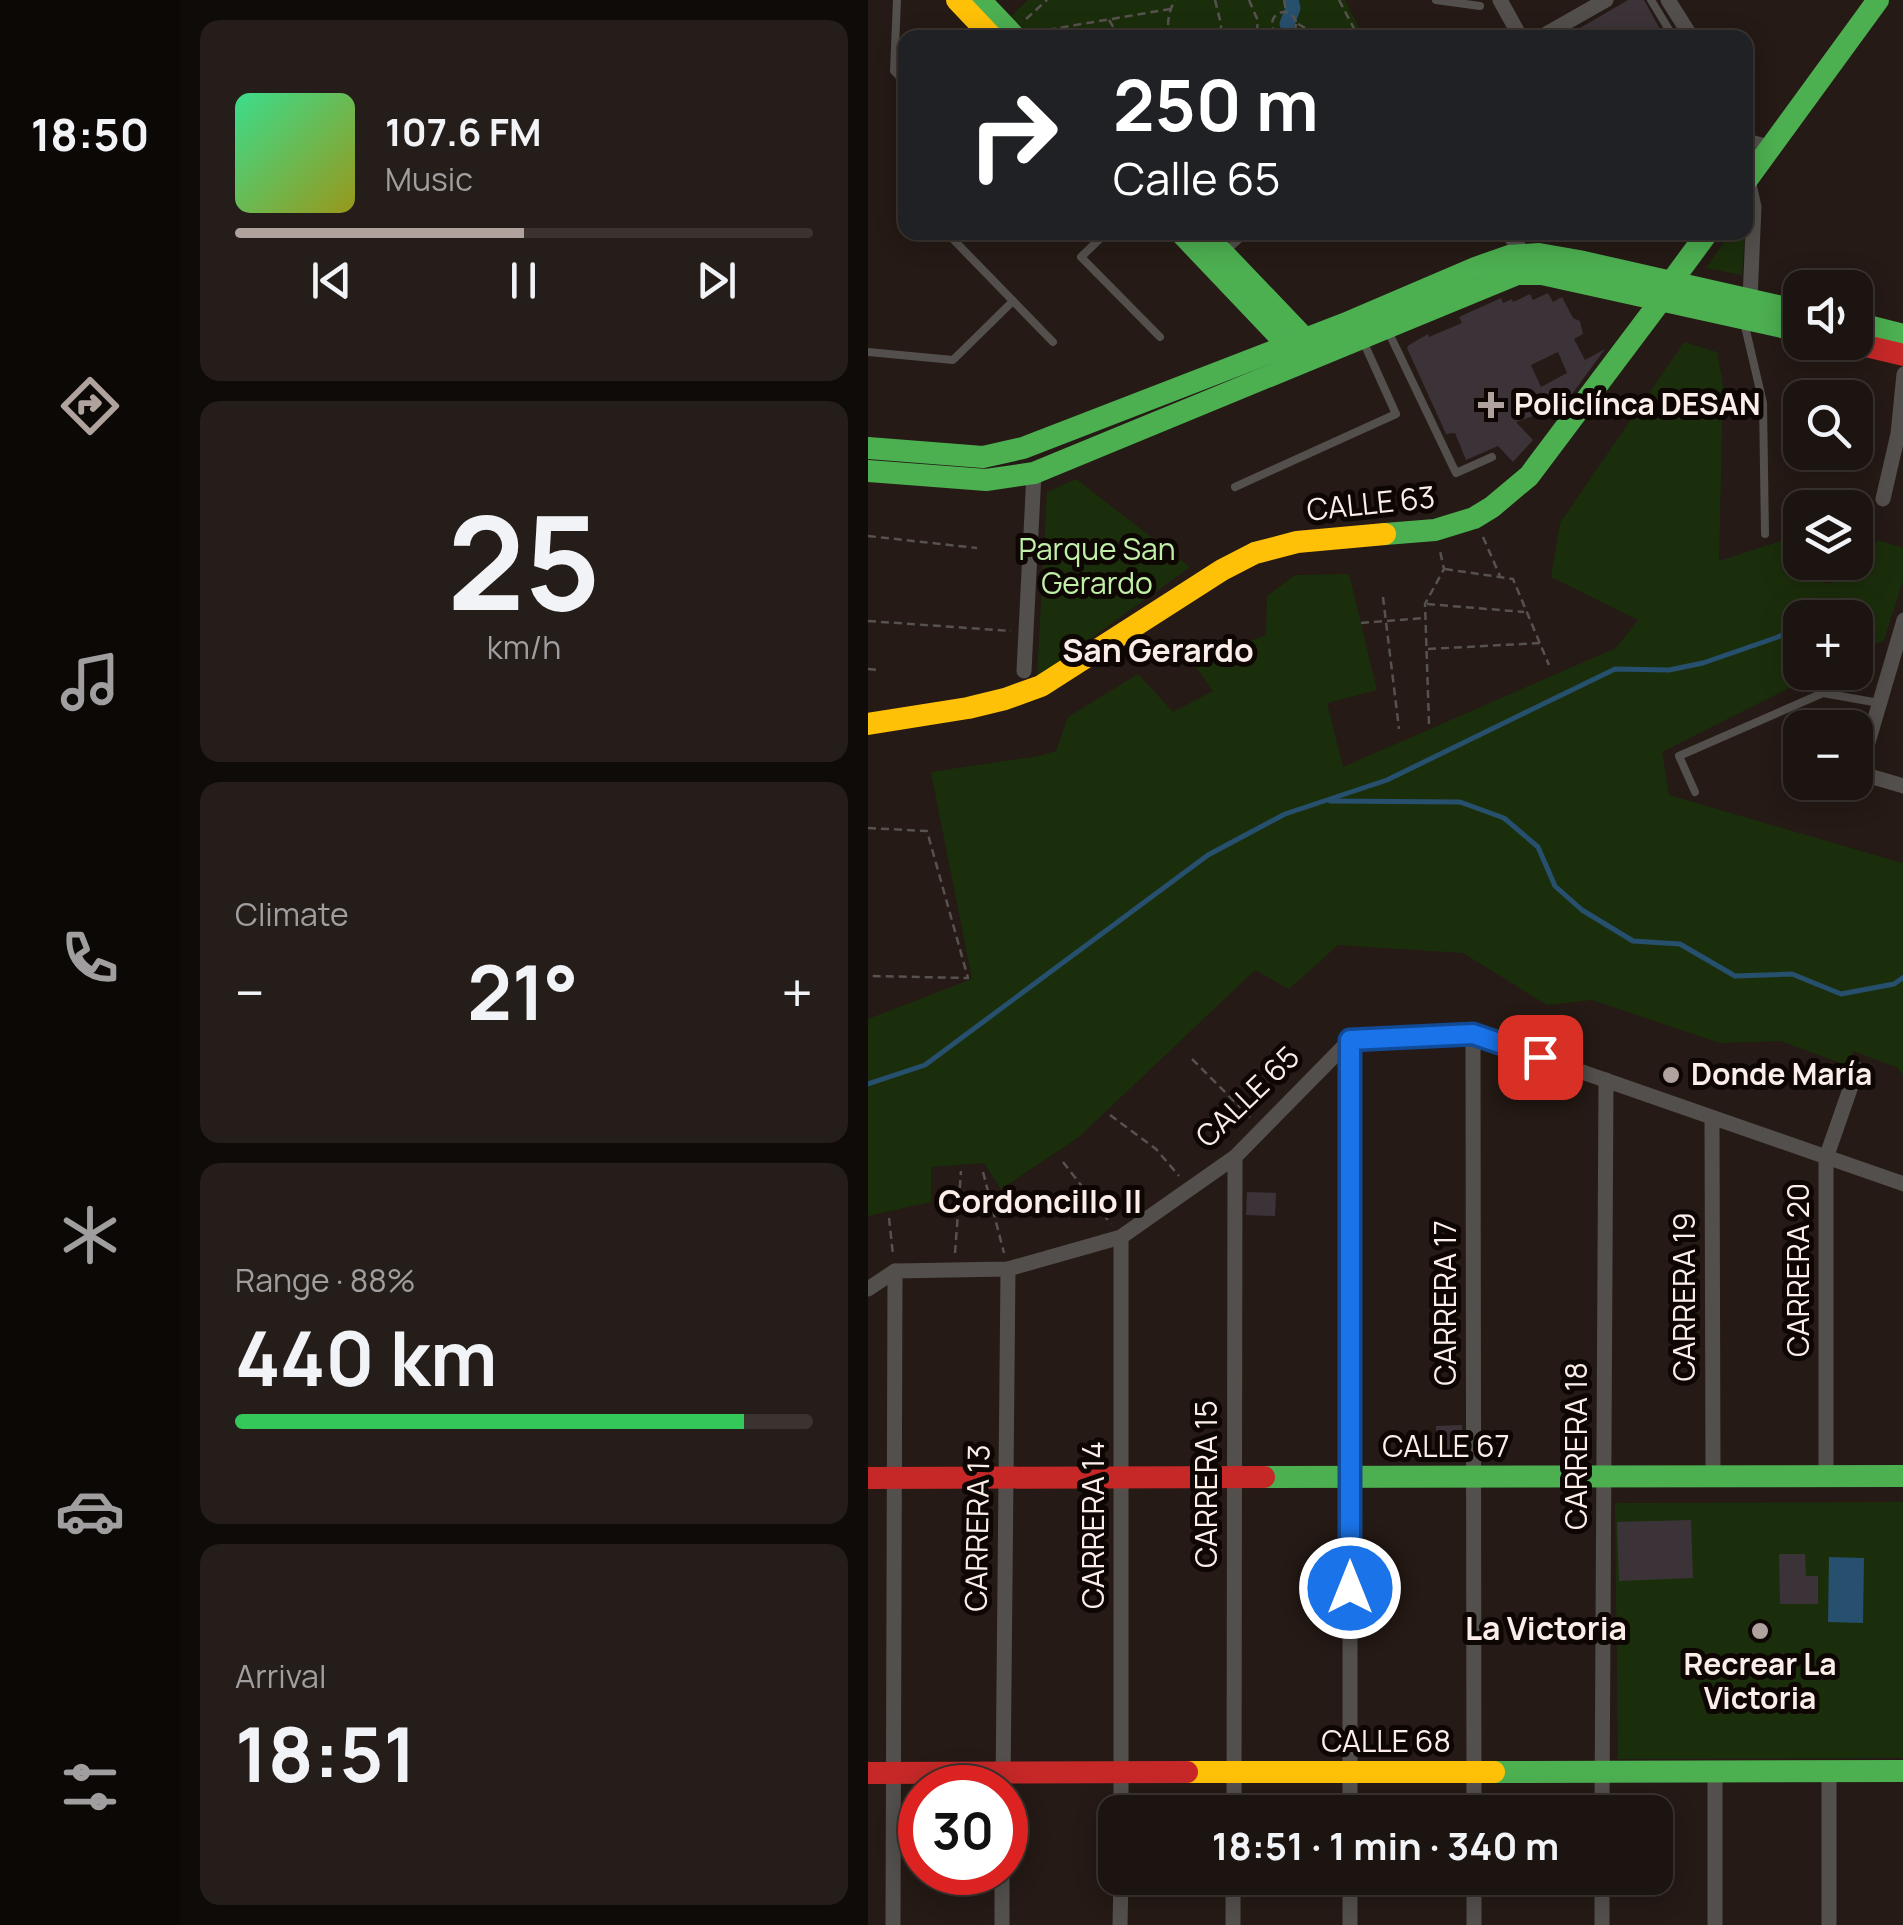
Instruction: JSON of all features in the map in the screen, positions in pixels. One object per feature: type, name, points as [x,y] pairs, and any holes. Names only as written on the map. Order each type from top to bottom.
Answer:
[{"type":"street","points":[[957,0],[1000,30]]},
{"type":"street","points":[[980,0],[1004,30]]},
{"type":"street","points":[[1500,0],[1517,30]]},
{"type":"street","points":[[1553,30],[1606,0]]},
{"type":"street","points":[[1668,0],[1687,30]]},
{"type":"street","points":[[1753,168],[1878,0]]},
{"type":"street","points":[[1753,143],[1770,147]]},
{"type":"street","points":[[1204,240],[1255,310],[1304,350]]},
{"type":"street","points":[[1204,240],[1304,350]]},
{"type":"street","points":[[1513,240],[1524,254]]},
{"type":"street","name":"CALLE 63","points":[[1024,682],[1074,666],[1255,552],[1297,542],[1436,530],[1474,518],[1492,507],[1528,476],[1567,428],[1702,240]]},
{"type":"street","points":[[1747,308],[1752,240]]},
{"type":"street","points":[[868,470],[986,480],[1034,473],[1494,260],[1524,254],[1568,258],[1667,290],[1747,308],[1783,309]]},
{"type":"street","points":[[868,448],[974,456],[1007,453],[1243,362],[1361,337],[1517,274],[1667,290]]},
{"type":"street","points":[[1747,308],[1783,324]]},
{"type":"street","points":[[1243,362],[1254,341],[1255,310]]},
{"type":"street","points":[[1873,328],[1904,335]]},
{"type":"street","points":[[1873,348],[1904,355]]},
{"type":"street","points":[[1883,499],[1898,434],[1904,374]]},
{"type":"street","points":[[868,724],[968,708],[1024,682],[1034,473]]},
{"type":"street","points":[[1904,620],[1895,679],[1880,704],[1859,773],[1904,786]]},
{"type":"street","points":[[1350,1795],[1350,1040],[1473,1034],[1904,1184]]},
{"type":"street","name":"CARRERA 17","points":[[1473,1034],[1474,1795]]},
{"type":"street","name":"CALLE 65","points":[[895,1271],[1008,1269],[1120,1237],[1235,1156],[1350,1040]]},
{"type":"street","name":"CARRERA 20","points":[[1826,1476],[1826,1158],[1858,1069]]},
{"type":"street","name":"CARRERA 18","points":[[1602,1795],[1606,1080]]},
{"type":"street","name":"CARRERA 19","points":[[1712,1118],[1713,1476]]},
{"type":"street","name":"CARRERA 15","points":[[1234,1795],[1235,1156]]},
{"type":"street","name":"CARRERA 14","points":[[1120,1237],[1121,1795]]},
{"type":"street","name":"CARRERA 13","points":[[1004,1765],[1008,1269]]},
{"type":"street","points":[[868,1289],[895,1271]]},
{"type":"street","points":[[894,1925],[895,1271]]},
{"type":"street","name":"CALLE 67","points":[[868,1478],[1904,1476]]},
{"type":"street","points":[[1715,1771],[1716,1925]]},
{"type":"street","points":[[1829,1771],[1829,1925]]},
{"type":"street","name":"CALLE 68","points":[[1028,1778],[1122,1772],[1904,1771]]},
{"type":"street","name":"CALLE 68","points":[[868,1772],[898,1772]]},
{"type":"street","points":[[1002,1895],[1002,1925]]},
{"type":"street","points":[[1120,1925],[1121,1895]]},
{"type":"street","points":[[1233,1895],[1233,1925]]},
{"type":"street","points":[[1350,1895],[1350,1925]]},
{"type":"street","points":[[1474,1895],[1474,1925]]},
{"type":"street","points":[[1602,1895],[1602,1925]]},
{"type":"lane","points":[[896,0],[894,72],[898,75]]},
{"type":"lane","points":[[1436,0],[1480,6]]},
{"type":"lane","points":[[1651,0],[1669,30]]},
{"type":"lane","points":[[954,240],[1053,342]]},
{"type":"lane","points":[[1099,240],[1082,258],[1160,336]]},
{"type":"lane","points":[[868,352],[953,360],[1013,301]]},
{"type":"lane","points":[[1747,308],[1763,403],[1765,534]]},
{"type":"lane","points":[[1386,326],[1456,474],[1492,457]]},
{"type":"lane","points":[[1235,487],[1396,414],[1361,337]]},
{"type":"lane","points":[[1695,792],[1679,756],[1822,693],[1880,704]]},
{"type":"path","points":[[1016,30],[1048,0]]},
{"type":"path","points":[[1168,30],[1170,8],[1175,0]]},
{"type":"path","points":[[1215,0],[1222,30]]},
{"type":"path","points":[[1250,0],[1258,21],[1257,30]]},
{"type":"path","points":[[1284,0],[1296,24],[1308,30]]},
{"type":"path","points":[[1339,0],[1355,30]]},
{"type":"path","points":[[1044,30],[1170,8]]},
{"type":"path","points":[[1274,30],[1272,22],[1279,13],[1287,12]]},
{"type":"path","points":[[1108,19],[1115,30]]},
{"type":"path","points":[[1293,30],[1296,24]]},
{"type":"path","points":[[1474,518],[1501,577]]},
{"type":"path","points":[[868,536],[977,548]]},
{"type":"path","points":[[1429,724],[1425,604],[1444,569],[1513,579],[1548,665]]},
{"type":"path","points":[[1383,596],[1399,729]]},
{"type":"path","points":[[1425,604],[1527,612]]},
{"type":"path","points":[[1361,624],[1426,618]]},
{"type":"path","points":[[868,622],[1026,632]]},
{"type":"path","points":[[1427,649],[1540,643]]},
{"type":"path","points":[[868,669],[880,670]]},
{"type":"path","points":[[868,828],[927,831],[968,978],[868,976]]},
{"type":"path","points":[[1192,1059],[1262,1129]]},
{"type":"path","points":[[1110,1114],[1156,1149],[1190,1189]]},
{"type":"path","points":[[1063,1162],[1120,1237]]},
{"type":"path","points":[[954,1270],[961,1171]]},
{"type":"path","points":[[983,1172],[1008,1269]]},
{"type":"path","points":[[889,1218],[895,1271]]},
{"type":"green space","points":[[1028,0],[1345,0],[1360,30],[1025,30],[1011,16]]},
{"type":"green space","points":[[1725,240],[1744,240],[1742,275],[1706,268]]},
{"type":"green space","points":[[1684,342],[1717,352],[1723,385],[1719,561],[1783,540],[1783,580],[1830,584],[1834,580],[1873,580],[1873,545],[1878,540],[1903,548],[1903,581],[1884,640],[1873,646],[1873,600],[1783,600],[1785,690],[1662,752],[1669,795],[1902,863],[1903,860],[1903,1075],[1898,1068],[1853,1051],[1848,1066],[1781,1041],[1720,1043],[1592,1000],[1547,1005],[1463,953],[1338,945],[1289,989],[1255,970],[1079,1137],[1001,1189],[984,1163],[931,1167],[931,1202],[868,1216],[868,1019],[972,979],[931,772],[1056,751],[1068,717],[1138,674],[1173,712],[1213,691],[1193,663],[1266,635],[1267,596],[1295,575],[1349,574],[1377,690],[1327,703],[1343,767],[1616,648],[1638,620],[1551,577],[1560,523]]},
{"type":"green space","name":"Parque San Gerardo","points":[[1076,479],[1190,567],[1037,677],[1047,492]]},
{"type":"green space","name":"Recrear La Victoria","points":[[1903,1502],[1903,1758],[1618,1759],[1615,1503]]},
{"type":"water","points":[[1829,1557],[1864,1558],[1863,1623],[1828,1622]]},
{"type":"building","points":[[1628,0],[1644,0],[1661,30],[1577,30]]},
{"type":"building","name":"Policlínca DESAN","points":[[1548,293],[1553,302],[1562,297],[1573,318],[1580,321],[1583,334],[1574,339],[1585,360],[1605,349],[1572,394],[1565,396],[1566,400],[1516,422],[1533,440],[1513,462],[1498,446],[1466,460],[1455,433],[1446,434],[1407,348],[1428,334],[1429,337],[1462,323],[1459,317],[1501,298],[1503,303],[1512,299],[1513,302],[1530,294],[1533,300]],"holes":[[[1558,352],[1567,373],[1541,387],[1531,365]]]},
{"type":"building","points":[[1247,1192],[1276,1193],[1275,1216],[1246,1215]]},
{"type":"building","points":[[1462,1425],[1462,1453],[1436,1452],[1436,1426]]},
{"type":"building","points":[[1691,1520],[1693,1578],[1619,1581],[1617,1522]]},
{"type":"building","points":[[1779,1554],[1805,1554],[1806,1576],[1818,1576],[1818,1604],[1780,1604]]},
{"type":"waterway","points":[[1287,24],[1293,8],[1291,0]]},
{"type":"waterway","points":[[868,1084],[925,1065],[1208,855],[1285,814],[1387,780],[1615,669],[1669,670],[1703,663],[1783,634]]},
{"type":"waterway","points":[[1330,801],[1460,802],[1504,818],[1538,847],[1555,886],[1582,910],[1633,941],[1680,944],[1735,976],[1792,974],[1841,994],[1894,984],[1904,977]]},
{"type":"traffic: fast","points":[[980,0],[1008,30]]},
{"type":"traffic: fast","points":[[1753,171],[1878,0]]},
{"type":"traffic: fast","points":[[1188,240],[1295,353]]},
{"type":"traffic: fast","points":[[1211,240],[1314,348]]},
{"type":"traffic: fast","points":[[1672,281],[1702,240]]},
{"type":"traffic: fast","points":[[868,448],[983,457],[1023,448],[1509,256],[1539,254],[1579,261],[1783,307]]},
{"type":"traffic: fast","points":[[868,471],[986,480],[1034,473],[1517,274],[1542,274],[1783,327]]},
{"type":"traffic: fast","points":[[1385,534],[1435,530],[1474,518],[1529,476],[1662,299]]},
{"type":"traffic: fast","points":[[1873,327],[1904,335]]},
{"type":"traffic: fast","points":[[1264,1477],[1904,1476]]},
{"type":"traffic: fast","points":[[1494,1772],[1904,1771]]},
{"type":"traffic: slow","points":[[957,0],[985,30]]},
{"type":"traffic: slow","points":[[868,724],[968,708],[1041,686],[1255,553],[1297,542],[1385,534]]},
{"type":"traffic: slow","points":[[1187,1772],[1494,1772]]},
{"type":"traffic: jam","points":[[1873,348],[1904,355]]},
{"type":"traffic: jam","points":[[868,1478],[1264,1477]]},
{"type":"traffic: jam","points":[[868,1773],[1187,1772]]},
{"type":"place","name":"Policlínca DESAN","points":[[1491,405]]},
{"type":"place","name":"Donde María","points":[[1671,1075]]},
{"type":"place","name":"Recrear La Victoria","points":[[1760,1631]]},
{"type":"district","name":"San Gerardo","points":[[1158,651]]},
{"type":"district","name":"Cordoncillo II","points":[[1040,1202]]},
{"type":"district","name":"La Victoria","points":[[1546,1629]]},
{"type":"route","points":[[1350,1588],[1350,1040],[1473,1034],[1540,1057]]}]
